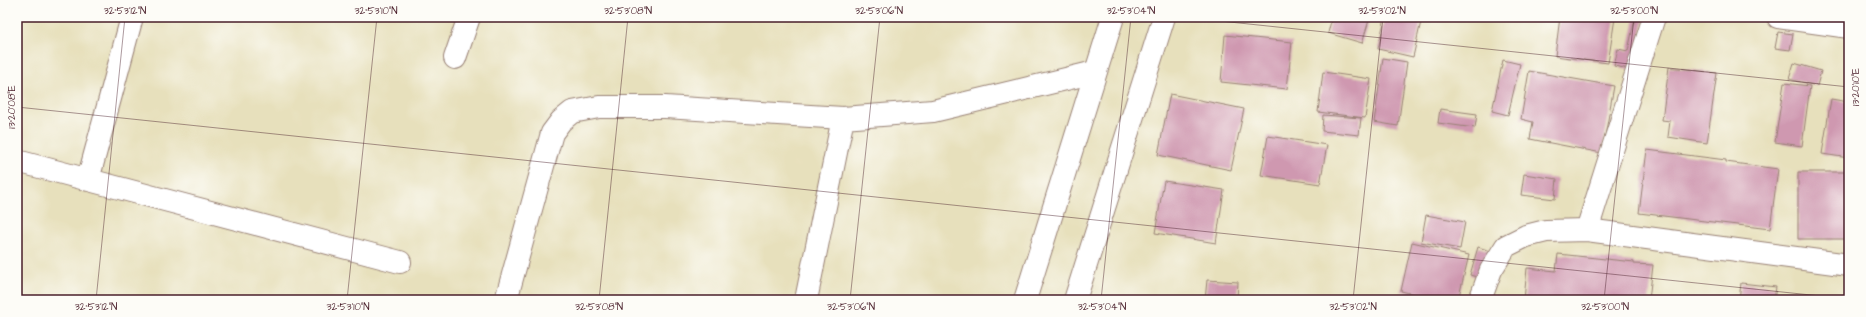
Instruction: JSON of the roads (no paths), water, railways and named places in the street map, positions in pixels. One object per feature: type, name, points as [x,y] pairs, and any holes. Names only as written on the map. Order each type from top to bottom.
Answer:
[{"type":"street","points":[[88,180],[132,17]]},
{"type":"street","points":[[455,58],[469,17]]},
{"type":"street","points":[[1025,300],[1113,17]]},
{"type":"street","points":[[1075,300],[1164,17]]},
{"type":"street","points":[[1587,230],[1654,17]]},
{"type":"street","points":[[1778,17],[1849,27]]},
{"type":"street","points":[[506,300],[552,133],[561,121],[572,112],[599,107],[665,107],[843,118],[933,111],[1095,72]]},
{"type":"street","points":[[806,300],[843,118]]},
{"type":"street","points":[[17,161],[400,262]]},
{"type":"street","points":[[1480,300],[1491,270],[1506,246],[1526,236],[1546,231],[1587,230],[1849,265]]}]
